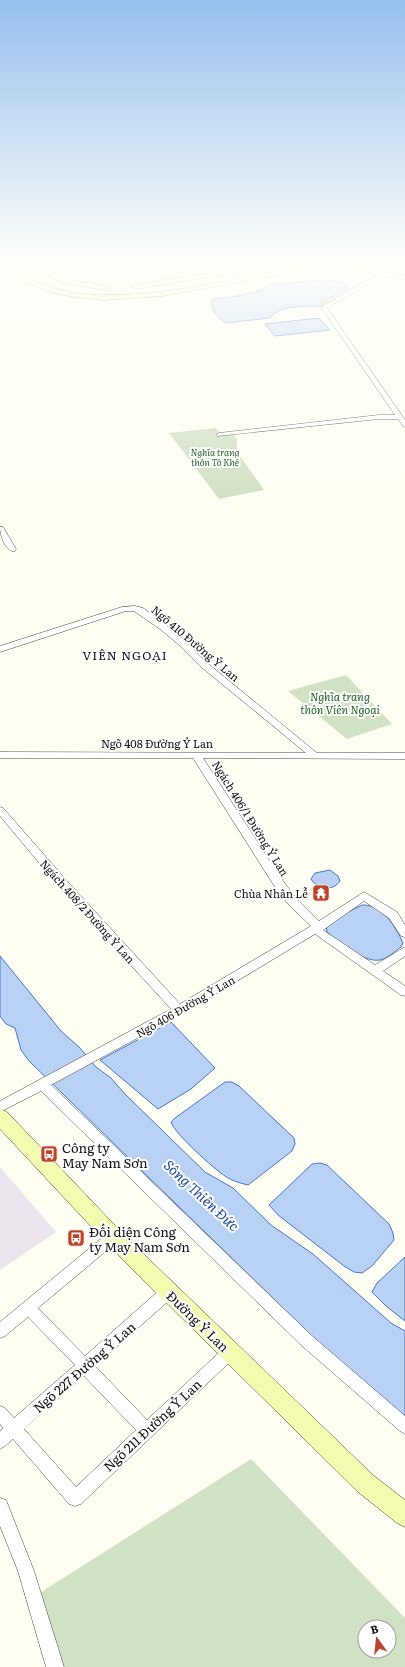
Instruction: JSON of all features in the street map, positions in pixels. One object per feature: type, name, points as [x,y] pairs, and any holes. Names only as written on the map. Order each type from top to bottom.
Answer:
[{"type":"main road","name":"Đường Ỷ Lan","points":[[0,1117],[113,1237],[168,1292],[366,1484],[405,1515]]},
{"type":"street","points":[[349,343],[405,426]]},
{"type":"street","points":[[219,435],[398,414],[405,411]]},
{"type":"street","points":[[0,529],[12,549]]},
{"type":"street","name":"Ngõ 410 Đường Ỷ Lan","points":[[0,649],[121,610],[132,608],[137,609],[175,636],[203,664],[314,755]]},
{"type":"street","name":"Ngõ 408 Đường Ỷ Lan","points":[[0,755],[405,756]]},
{"type":"street","name":"Ngách 406/1 Đường Ỷ Lan","points":[[196,755],[279,884],[292,901],[317,929],[405,992]]},
{"type":"street","name":"Ngách 408/2 Đường Ỷ Lan","points":[[0,810],[64,885],[178,1010]]},
{"type":"street","name":"Ngõ 406 Đường Ỷ Lan","points":[[0,1107],[178,1010],[317,929],[364,896],[393,915],[405,933]]},
{"type":"street","points":[[375,971],[405,951]]},
{"type":"street","points":[[42,1084],[306,1340],[405,1426]]},
{"type":"street","points":[[0,1330],[113,1237]]},
{"type":"street","name":"Ngõ 227 Đường Ỷ Lan","points":[[0,1441],[168,1292]]},
{"type":"street","points":[[28,1307],[147,1430]]},
{"type":"street","name":"Ngõ 211 Đường Ỷ Lan","points":[[14,1429],[75,1498],[230,1352]]},
{"type":"street","points":[[0,1413],[14,1429]]},
{"type":"street","points":[[0,1506],[26,1571],[55,1667]]},
{"type":"shaded area","points":[[0,1167],[56,1232],[0,1270]]},
{"type":"green space","name":"Nghĩa trang thôn Tô Khê","points":[[216,428],[221,435],[233,434],[237,439],[237,450],[240,456],[264,490],[219,499],[169,433]]},
{"type":"green space","name":"Nghĩa trang thôn Viên Ngoại","points":[[346,675],[392,724],[347,739],[288,691]]},
{"type":"green space","points":[[251,1459],[405,1618],[405,1667],[52,1667],[38,1594]]},
{"type":"water","points":[[330,870],[338,876],[340,881],[333,887],[321,887],[311,879],[315,873]]},
{"type":"water","points":[[362,905],[376,908],[382,912],[392,924],[403,943],[401,947],[388,957],[380,960],[374,960],[359,955],[344,946],[327,932],[326,926],[344,914]]},
{"type":"water","name":"Sông Thiên Đức","points":[[0,956],[61,1031],[79,1047],[96,1067],[111,1078],[125,1094],[205,1172],[233,1188],[271,1225],[313,1254],[391,1323],[405,1331],[405,1416],[319,1343],[29,1061],[21,1050],[15,1028],[6,1024],[0,1016]]},
{"type":"water","points":[[171,1022],[215,1068],[191,1089],[158,1109],[100,1060]]},
{"type":"water","points":[[225,1082],[232,1082],[239,1086],[294,1138],[295,1144],[292,1151],[248,1185],[230,1179],[212,1166],[179,1134],[171,1122]]},
{"type":"water","points":[[320,1163],[327,1165],[389,1224],[393,1233],[394,1240],[372,1266],[362,1273],[354,1272],[344,1266],[278,1215],[269,1205],[312,1164]]},
{"type":"water","points":[[405,1257],[405,1321],[386,1306],[372,1292],[377,1283]]},
{"type":"place","name":"Chùa Nhân Lễ","points":[[321,893]]},
{"type":"place","name":"Công ty May Nam Sơn","points":[[49,1154]]},
{"type":"place","name":"Đối diện Công ty May Nam Sơn","points":[[76,1238]]},
{"type":"district","name":"VIÊN NGOẠI","points":[[125,655]]}]
